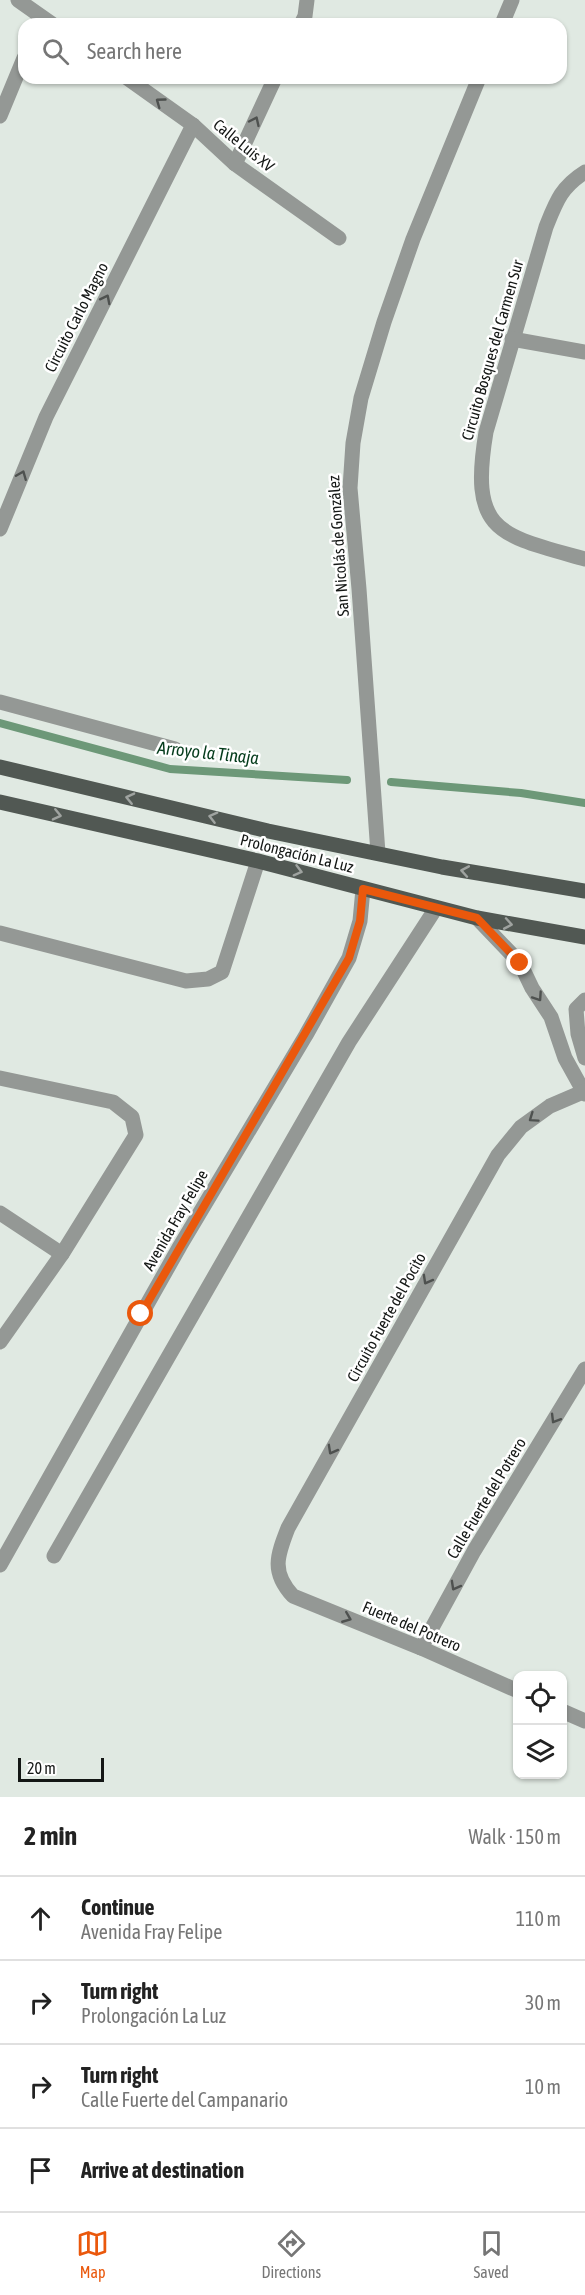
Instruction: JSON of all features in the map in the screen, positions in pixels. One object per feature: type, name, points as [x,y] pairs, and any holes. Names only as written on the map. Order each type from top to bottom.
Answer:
[{"type":"main road","name":"Prolongación La Luz","points":[[0,767],[268,831],[504,878],[585,891]]},
{"type":"main road","name":"Prolongación La Luz","points":[[0,802],[258,861],[477,918],[585,937]]},
{"type":"street","points":[[18,0],[40,18]]},
{"type":"street","points":[[304,18],[307,0]]},
{"type":"street","points":[[504,18],[512,0]]},
{"type":"street","points":[[0,116],[18,72]]},
{"type":"street","name":"Calle Luis XV","points":[[135,84],[193,125],[235,164],[339,238]]},
{"type":"street","points":[[235,164],[272,84]]},
{"type":"street","name":"San Nicolás de González","points":[[378,853],[350,488],[353,443],[361,398],[384,322],[413,239],[477,84]]},
{"type":"street","name":"Circuito Carlo Magno","points":[[0,529],[46,417],[193,125]]},
{"type":"street","name":"Circuito Bosques del Carmen Sur","points":[[585,172],[569,184],[557,199],[512,339],[486,432],[480,464],[482,496],[489,517],[506,533],[527,543],[585,559]]},
{"type":"street","points":[[512,339],[585,352]]},
{"type":"street","points":[[0,702],[175,749]]},
{"type":"street","points":[[0,933],[186,981],[208,979],[222,972],[258,861]]},
{"type":"street","name":"Avenida Fray Felipe","points":[[0,1565],[180,1246],[306,1035],[349,958],[360,921],[363,889]]},
{"type":"street","points":[[54,1556],[349,1042],[436,908]]},
{"type":"street","points":[[477,918],[520,963],[532,988],[551,1017],[565,1058],[584,1092]]},
{"type":"street","points":[[551,1017],[581,1005],[578,1034],[585,1058]]},
{"type":"street","points":[[0,1078],[113,1102],[132,1117],[136,1135],[62,1254],[0,1342]]},
{"type":"street","name":"Circuito Fuerte del Pocito","points":[[293,1596],[281,1583],[278,1567],[280,1547],[288,1528],[498,1155],[521,1127],[550,1106],[584,1092]]},
{"type":"street","points":[[0,1214],[62,1254]]},
{"type":"street","name":"Calle Fuerte del Potrero","points":[[421,1648],[474,1551],[585,1369]]},
{"type":"street","name":"Fuerte del Potrero","points":[[293,1596],[421,1648],[513,1689]]},
{"type":"street","points":[[567,1713],[585,1721]]},
{"type":"waterway","name":"Arroyo la Tinaja","points":[[0,723],[170,769],[347,780]]},
{"type":"waterway","name":"Arroyo la Tinaja","points":[[391,782],[521,793],[585,803]]},
{"type":"route","points":[[141,1314],[349,958],[360,921],[363,889],[477,918],[520,963]]}]
